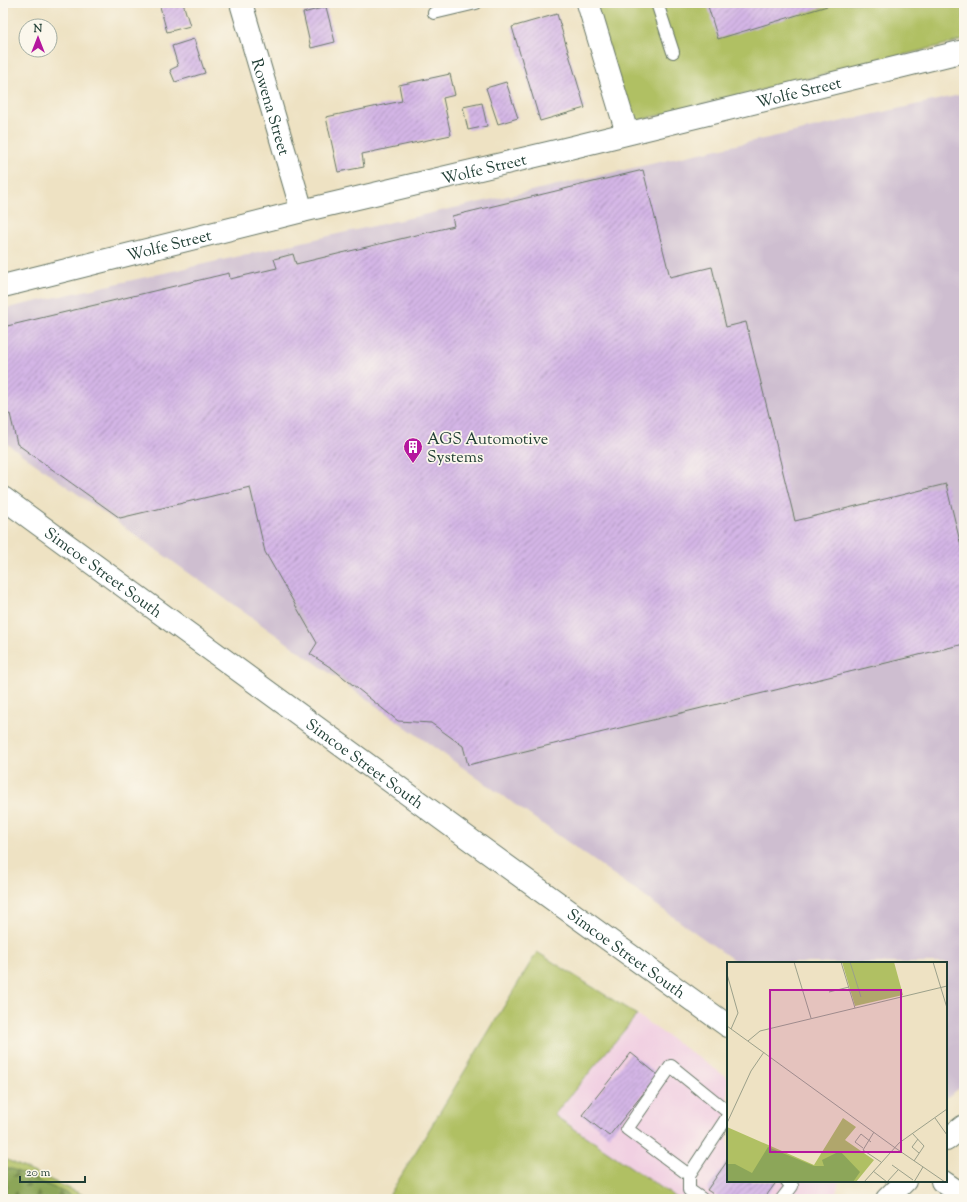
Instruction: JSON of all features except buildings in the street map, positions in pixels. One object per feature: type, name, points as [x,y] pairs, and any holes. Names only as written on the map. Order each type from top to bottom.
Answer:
[{"type":"street","name":"Rowena Street","points":[[241,3],[302,211]]},
{"type":"street","points":[[588,3],[627,133]]},
{"type":"street","name":"Wolfe Street","points":[[3,286],[302,211],[964,51]]},
{"type":"street","name":"Simcoe Street South","points":[[3,498],[478,846],[727,1025]]},
{"type":"street","points":[[947,1139],[964,1126]]},
{"type":"street","points":[[887,1199],[904,1182]]},
{"type":"street","points":[[943,1182],[964,1196]]},
{"type":"lane","points":[[434,13],[476,3]]},
{"type":"lane","points":[[657,3],[673,52]]},
{"type":"lane","points":[[688,1175],[627,1129],[671,1066],[727,1111]]},
{"type":"lane","points":[[702,1199],[689,1190],[688,1175],[723,1133],[727,1119]]},
{"type":"lane","points":[[782,1199],[792,1183]]},
{"type":"shaded area","points":[[964,94],[964,1085],[947,1097],[947,962],[737,962],[3,441],[3,309]]},
{"type":"shaded area","points":[[637,1015],[727,1077],[727,1182],[839,1182],[835,1198],[678,1199],[554,1115]]},
{"type":"green space","points":[[595,3],[964,3],[964,40],[632,122]]},
{"type":"green space","points":[[537,952],[637,1015],[554,1115],[678,1199],[387,1199]]},
{"type":"green space","points":[[3,1158],[92,1199],[3,1199]]},
{"type":"green space","points":[[3,1169],[12,1169],[79,1199],[3,1199]]},
{"type":"place","name":"AGS Automotive Systems","points":[[413,464]]}]
